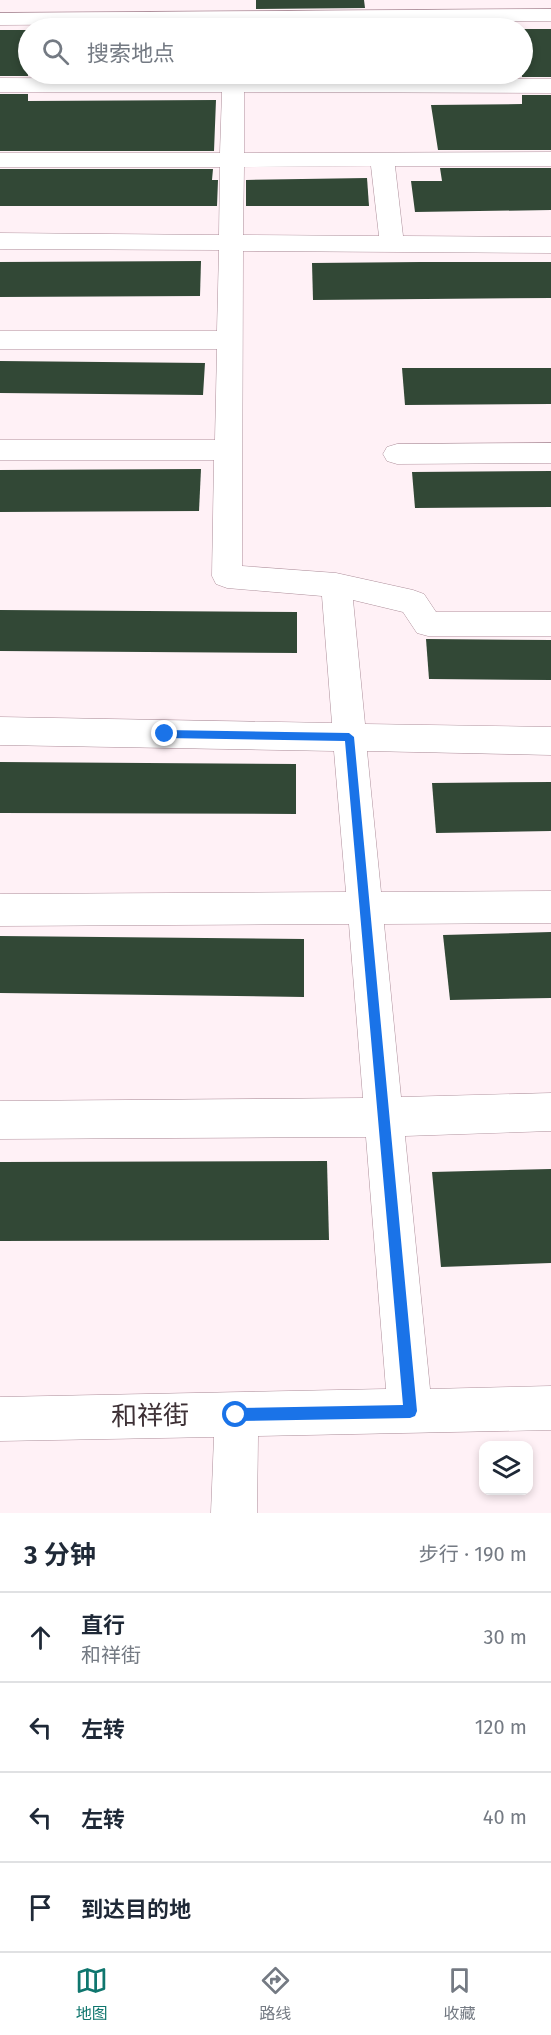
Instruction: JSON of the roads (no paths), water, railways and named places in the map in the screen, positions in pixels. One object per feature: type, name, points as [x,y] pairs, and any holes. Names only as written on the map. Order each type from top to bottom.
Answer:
[{"type":"street","points":[[342,18],[407,15],[551,15]]},
{"type":"street","points":[[0,19],[18,19]]},
{"type":"street","points":[[0,85],[39,84]]},
{"type":"street","points":[[233,84],[227,576],[336,585],[413,602],[428,624],[551,624]]},
{"type":"street","points":[[508,84],[551,86]]},
{"type":"street","points":[[382,158],[392,244]]},
{"type":"street","points":[[0,160],[551,159]]},
{"type":"street","points":[[0,241],[551,245]]},
{"type":"street","points":[[0,340],[230,340]]},
{"type":"street","points":[[0,450],[229,450]]},
{"type":"street","points":[[396,454],[551,453]]},
{"type":"street","points":[[336,585],[410,1411]]},
{"type":"street","points":[[0,731],[551,741]]},
{"type":"street","points":[[0,910],[551,908]]},
{"type":"street","points":[[0,1120],[384,1118],[551,1112]]},
{"type":"street","name":"和祥街","points":[[0,1419],[551,1408]]},
{"type":"street","points":[[234,1513],[236,1415]]}]
